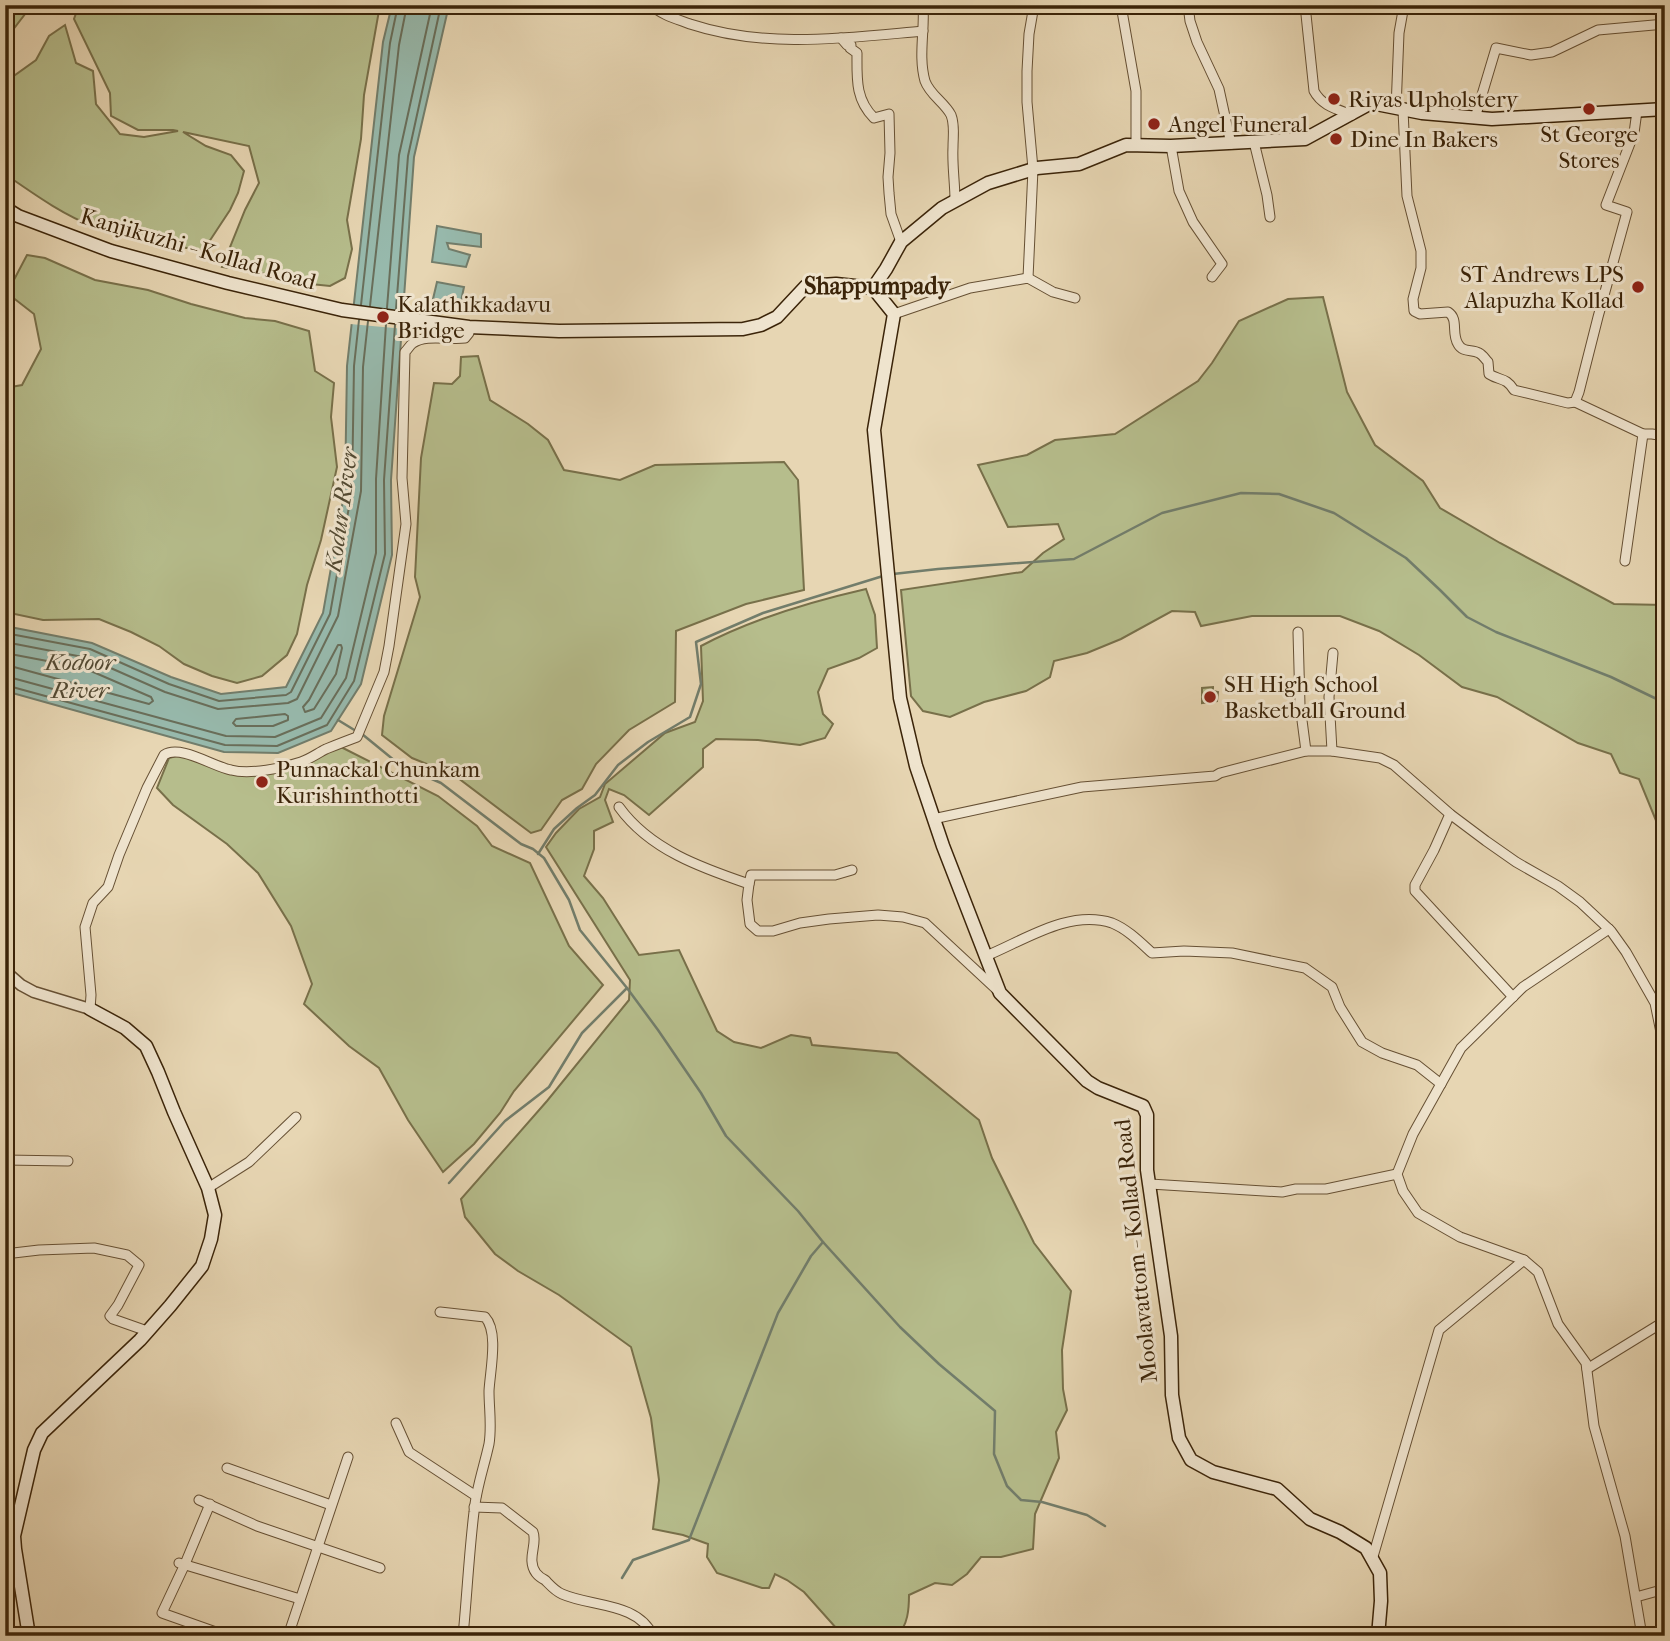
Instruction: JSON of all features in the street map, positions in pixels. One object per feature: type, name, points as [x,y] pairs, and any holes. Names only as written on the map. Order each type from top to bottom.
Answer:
[{"type":"main road","points":[[894,314],[873,288],[901,242],[942,208],[988,183],[1033,169],[1079,164],[1126,145],[1231,144],[1305,139],[1371,103],[1399,110],[1492,119],[1665,109]]},
{"type":"main road","name":"Kanjikuzhi - Kollad Road","points":[[5,208],[18,216],[111,251],[228,283],[341,310],[469,327],[559,331],[743,329],[761,325],[777,317],[806,286],[836,284],[873,288]]},
{"type":"main road","name":"Moolavattom - Kollad Road","points":[[894,314],[874,430],[900,698],[916,766],[933,819],[1000,993],[1087,1081],[1143,1106],[1147,1115],[1147,1170],[1171,1336],[1172,1395],[1179,1438],[1191,1460],[1213,1472],[1277,1489],[1310,1519],[1340,1532],[1366,1548],[1372,1560]]},
{"type":"main road","points":[[29,1636],[14,1536],[34,1450],[43,1433],[147,1331],[202,1266],[215,1215],[208,1188],[146,1046],[125,1028],[90,1009]]},
{"type":"main road","points":[[1372,1560],[1380,1573],[1378,1636]]},
{"type":"street","points":[[652,5],[678,20],[714,32],[748,38],[841,38],[923,31]]},
{"type":"street","points":[[923,5],[922,52],[926,83],[934,96],[946,107],[954,128],[955,201]]},
{"type":"street","points":[[1028,278],[1033,169],[1027,71],[1034,5]]},
{"type":"street","points":[[1188,5],[1195,37],[1219,89],[1231,144]]},
{"type":"street","points":[[1305,5],[1314,91],[1329,107],[1352,114]]},
{"type":"street","points":[[1405,5],[1399,33],[1399,110],[1408,203],[1421,251],[1421,268],[1413,299],[1414,311],[1420,314],[1452,313],[1456,338],[1461,348],[1479,353],[1488,362],[1489,374],[1510,383],[1514,390],[1568,403],[1575,402],[1643,435],[1665,436]]},
{"type":"street","points":[[1122,11],[1136,91],[1136,146]]},
{"type":"street","points":[[1475,118],[1496,48],[1531,55],[1552,52],[1598,30],[1665,24]]},
{"type":"street","points":[[841,38],[857,53],[856,79],[864,108],[874,118],[888,114],[888,185],[891,214],[901,242]]},
{"type":"street","points":[[1575,402],[1627,212],[1606,205],[1634,133],[1637,111]]},
{"type":"street","points":[[1254,142],[1270,217]]},
{"type":"street","points":[[1171,146],[1180,191],[1193,222],[1222,264],[1212,277]]},
{"type":"street","points":[[894,314],[970,288],[1028,278],[1053,292],[1075,298]]},
{"type":"street","points":[[5,971],[34,992],[90,1009],[85,928],[93,903],[108,887],[142,799],[168,752],[189,755],[231,771],[260,771],[301,762],[357,737],[384,671],[406,524],[402,478],[405,352],[413,343],[424,338],[465,338],[469,327]]},
{"type":"street","points":[[1625,561],[1643,435]]},
{"type":"street","points":[[1298,632],[1300,705],[1306,751]]},
{"type":"street","points":[[1332,751],[1329,696],[1333,653]]},
{"type":"street","points":[[933,819],[1082,787],[1215,776],[1306,751],[1332,751],[1387,761],[1450,814],[1516,862],[1558,886],[1609,929],[1626,952],[1655,1003],[1665,1052]]},
{"type":"street","points":[[619,807],[649,837],[686,861],[749,884]]},
{"type":"street","points":[[1450,814],[1415,884],[1415,891],[1513,997]]},
{"type":"street","points":[[852,870],[822,876],[751,875],[747,900],[750,924],[758,931],[773,931],[800,923],[877,915],[903,917],[925,923],[1000,993]]},
{"type":"street","points":[[986,956],[1016,944],[1040,930],[1087,918],[1113,924],[1135,937],[1152,953],[1233,953],[1305,968],[1332,987],[1340,1007],[1362,1042],[1382,1053],[1417,1065],[1441,1084]]},
{"type":"street","points":[[1609,929],[1523,987],[1461,1048],[1413,1134],[1397,1174],[1403,1191],[1418,1213],[1460,1237],[1524,1260],[1538,1272],[1558,1324],[1586,1363],[1594,1426],[1625,1536],[1642,1636]]},
{"type":"street","points":[[208,1188],[249,1162],[296,1117]]},
{"type":"street","points":[[5,1160],[68,1161]]},
{"type":"street","points":[[1150,1184],[1282,1192],[1325,1188],[1397,1174]]},
{"type":"street","points":[[5,1254],[94,1248],[127,1255],[139,1265],[110,1316],[147,1331]]},
{"type":"street","points":[[1372,1560],[1439,1330],[1524,1260]]},
{"type":"street","points":[[440,1312],[485,1317],[490,1322],[492,1349],[489,1391],[491,1427],[474,1507],[463,1636]]},
{"type":"street","points":[[1587,1369],[1665,1321]]},
{"type":"street","points":[[396,1423],[409,1452],[476,1496]]},
{"type":"street","points":[[288,1636],[348,1457]]},
{"type":"street","points":[[227,1468],[331,1505]]},
{"type":"street","points":[[199,1500],[257,1526],[380,1568]]},
{"type":"street","points":[[210,1504],[162,1613],[227,1636]]},
{"type":"street","points":[[474,1507],[502,1508],[533,1532],[535,1537],[531,1555],[534,1569],[538,1576],[559,1593],[629,1612],[642,1620],[653,1636]]},
{"type":"street","points":[[182,1563],[300,1599]]},
{"type":"street","points":[[1636,1597],[1665,1589]]},
{"type":"green space","points":[[5,5],[32,5],[5,40]]},
{"type":"green space","points":[[79,5],[380,5],[364,95],[361,139],[347,220],[352,249],[345,278],[330,286],[291,282],[258,272],[222,267],[259,183],[249,146],[183,132],[206,146],[231,155],[244,171],[230,210],[203,251],[95,227],[60,210],[5,174],[5,89],[11,78],[36,60],[49,36],[65,25],[76,63],[93,71],[96,104],[120,134],[144,137],[178,131],[138,130],[111,116],[110,93],[74,19]]},
{"type":"green space","points":[[27,255],[45,258],[95,280],[148,290],[245,318],[275,321],[309,331],[315,371],[334,383],[331,417],[337,467],[297,634],[287,655],[262,676],[237,683],[212,676],[184,664],[159,646],[99,619],[43,620],[5,612],[5,388],[22,385],[41,349],[34,314],[7,293]]},
{"type":"green space","points":[[1323,297],[1347,392],[1375,445],[1423,481],[1440,508],[1614,604],[1665,605],[1665,828],[1657,823],[1639,779],[1620,773],[1611,754],[1578,743],[1497,697],[1462,687],[1419,655],[1379,631],[1340,616],[1252,616],[1201,626],[1195,612],[1172,611],[1121,639],[1087,653],[1054,661],[1050,677],[1026,691],[984,702],[950,717],[923,711],[911,696],[901,590],[1022,572],[1064,539],[1058,524],[1008,527],[978,465],[1027,455],[1055,440],[1115,434],[1198,381],[1239,321],[1288,299]]},
{"type":"green space","points":[[478,356],[490,400],[548,440],[564,470],[620,480],[655,465],[784,462],[798,480],[804,590],[746,604],[676,631],[675,702],[629,730],[596,764],[582,789],[562,800],[541,830],[531,833],[454,775],[412,758],[382,735],[384,716],[420,597],[415,577],[421,458],[434,383],[452,384],[460,376],[461,357]]},
{"type":"green space","points":[[866,589],[875,615],[877,648],[859,658],[828,669],[818,692],[823,714],[833,724],[825,738],[800,745],[716,739],[703,749],[703,767],[649,815],[624,795],[609,789],[605,800],[613,822],[594,831],[594,849],[584,876],[603,898],[639,955],[679,950],[717,1031],[734,1042],[761,1048],[791,1035],[810,1038],[812,1045],[897,1053],[979,1120],[992,1158],[1034,1243],[1071,1291],[1062,1350],[1063,1389],[1067,1410],[1056,1432],[1059,1458],[1035,1514],[1033,1549],[1001,1557],[981,1557],[967,1574],[952,1585],[935,1583],[909,1595],[906,1622],[897,1636],[845,1636],[804,1592],[787,1580],[775,1574],[769,1588],[762,1588],[717,1573],[707,1557],[708,1544],[683,1535],[653,1529],[659,1480],[651,1418],[631,1347],[559,1295],[495,1254],[465,1217],[461,1199],[547,1101],[629,1000],[630,980],[546,847],[579,809],[600,797],[605,784],[665,733],[695,722],[703,701],[701,646],[781,612]]},
{"type":"green space","name":"SH High School Basketball Ground","points":[[1213,687],[1213,691],[1218,692],[1217,701],[1202,703],[1202,688]]},
{"type":"green space","points":[[339,746],[438,796],[477,826],[492,846],[530,863],[569,946],[603,985],[514,1091],[474,1144],[443,1172],[408,1120],[379,1068],[349,1046],[304,1004],[312,984],[291,926],[258,873],[227,844],[173,805],[157,788],[169,758],[180,755],[247,776]]},
{"type":"water","name":"Kodoor River","points":[[392,5],[449,5],[414,157],[391,480],[392,555],[361,684],[331,731],[278,753],[224,752],[5,691],[5,626],[92,643],[171,677],[221,694],[286,687],[323,613],[345,489],[347,366],[383,42]]},
{"type":"water","points":[[437,226],[481,234],[481,247],[447,243],[449,249],[470,255],[466,267],[432,262]]},
{"type":"water","points":[[437,282],[464,287],[460,306],[433,299]]},
{"type":"pier","name":"Kalathikkadavu Bridge","points":[[351,308],[406,315],[405,329],[350,324]]},
{"type":"waterway","points":[[893,574],[1074,559],[1162,513],[1241,493],[1279,494],[1334,513],[1406,558],[1467,617],[1496,632],[1611,677],[1665,703]]},
{"type":"waterway","points":[[538,854],[554,829],[595,795],[618,765],[648,742],[690,717],[701,684],[696,642],[763,613],[883,576]]},
{"type":"waterway","points":[[338,720],[356,731]]},
{"type":"waterway","points":[[362,734],[400,765],[441,783],[521,844],[544,858],[569,900],[580,930],[658,1030],[701,1093],[726,1136],[798,1211],[900,1327],[995,1411],[994,1454],[1007,1486],[1021,1500],[1042,1502],[1087,1515],[1105,1526]]},
{"type":"waterway","points":[[449,1183],[505,1121],[549,1087],[582,1033],[627,988]]},
{"type":"waterway","points":[[622,1578],[633,1560],[689,1540],[778,1313],[811,1256],[823,1242]]},
{"type":"place","name":"Riyas Upholstery","points":[[1334,99]]},
{"type":"place","name":"St George Stores","points":[[1589,109]]},
{"type":"place","name":"Angel Funeral","points":[[1154,124]]},
{"type":"place","name":"Dine In Bakers","points":[[1336,139]]},
{"type":"place","name":"ST Andrews LPS Alapuzha Kollad","points":[[1638,287]]},
{"type":"place","name":"Kalathikkadavu Bridge","points":[[383,317]]},
{"type":"place","name":"SH High School Basketball Ground","points":[[1210,697]]},
{"type":"place","name":"Punnackal Chunkam Kurishinthotti","points":[[262,782]]},
{"type":"district","name":"Shappumpady","points":[[877,286]]},
{"type":"water label","name":"Kodur River","points":[[341,510]]}]
